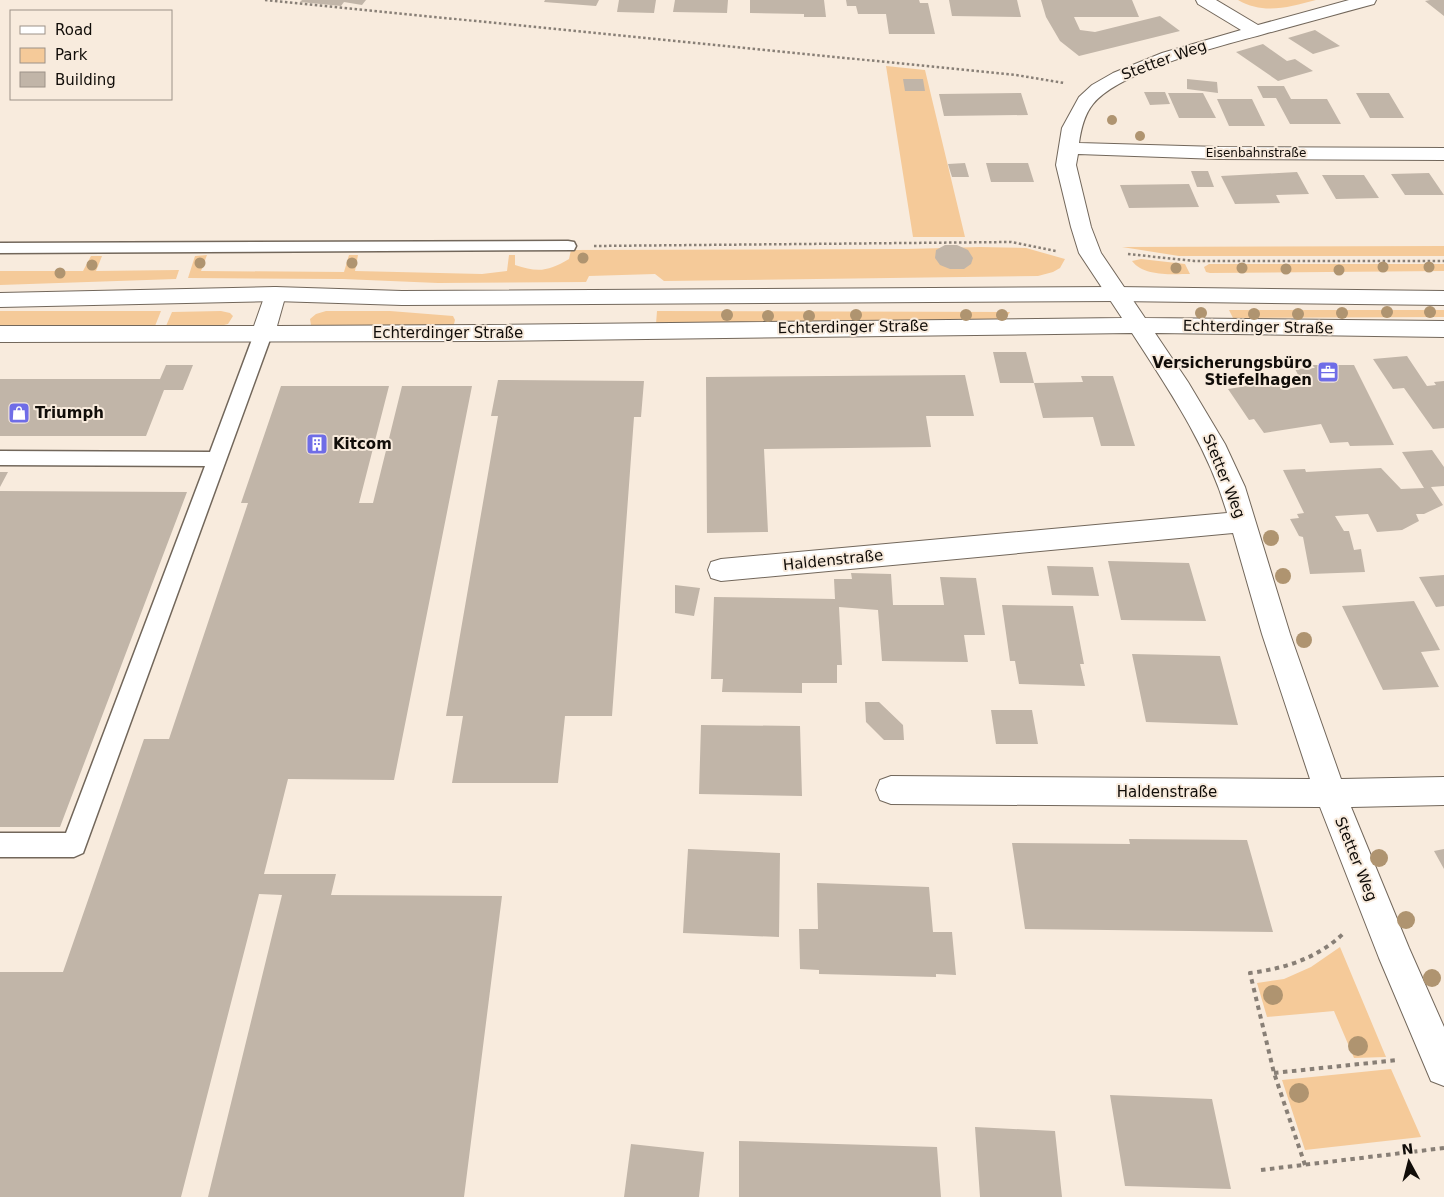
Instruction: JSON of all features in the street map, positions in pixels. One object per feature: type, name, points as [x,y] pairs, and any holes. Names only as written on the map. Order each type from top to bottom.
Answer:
[{"type":"street","points":[[1204,0],[1254,30]]},
{"type":"street","name":"Stetter Weg","points":[[1368,0],[1254,30],[1150,63],[1119,76],[1099,89],[1086,102],[1078,114],[1072,128],[1066,165],[1068,181],[1090,253],[1198,416],[1216,450],[1232,488],[1276,634],[1330,793],[1396,958],[1444,1068]]},
{"type":"street","name":"Eisenbahnstraße","points":[[1068,148],[1219,153],[1444,154]]},
{"type":"street","points":[[262,334],[275,294]]},
{"type":"street","name":"Echterdinger Straße","points":[[0,300],[275,294],[411,298],[1116,294],[1444,298]]},
{"type":"street","name":"Echterdinger Straße","points":[[0,334],[482,333],[988,325],[1444,330]]},
{"type":"street","name":"Haldenstraße","points":[[721,570],[1243,522]]},
{"type":"street","name":"Haldenstraße","points":[[891,790],[1330,793],[1444,791]]},
{"type":"lane","points":[[0,248],[568,246]]},
{"type":"lane","points":[[0,845],[74,845],[262,334]]},
{"type":"lane","points":[[0,458],[217,458]]},
{"type":"path","points":[[265,0],[1016,75],[1099,89]]},
{"type":"path","points":[[568,246],[1011,242],[1059,252],[1124,253],[1194,261],[1444,260]]},
{"type":"path","points":[[1305,1165],[1274,1073],[1250,973],[1279,970],[1306,960],[1335,943],[1345,932]]},
{"type":"path","points":[[1274,1073],[1398,1060]]},
{"type":"path","points":[[1261,1170],[1444,1148]]},
{"type":"green space","points":[[1238,0],[1316,0],[1286,7],[1267,8],[1248,5]]},
{"type":"green space","points":[[886,66],[925,70],[965,237],[913,237]]},
{"type":"green space","points":[[1444,246],[1444,256],[1179,256],[1122,247]]},
{"type":"green space","points":[[1026,248],[1065,259],[1060,268],[1038,276],[664,281],[655,274],[589,276],[586,282],[438,283],[343,279],[188,278],[195,256],[207,255],[201,271],[344,272],[349,255],[358,255],[355,271],[482,274],[507,271],[509,255],[515,255],[515,265],[543,270],[569,259],[571,250]]},
{"type":"green space","points":[[91,256],[102,256],[96,271],[179,270],[176,279],[0,285],[0,271],[83,271]]},
{"type":"green space","points":[[1141,259],[1185,264],[1190,274],[1159,274],[1144,270],[1132,261]]},
{"type":"green space","points":[[1209,264],[1444,264],[1444,271],[1210,273],[1206,272],[1204,267]]},
{"type":"green space","points":[[1229,310],[1444,310],[1444,317],[1233,318]]},
{"type":"green space","points":[[0,311],[161,311],[155,326],[0,326]]},
{"type":"green space","points":[[221,311],[230,313],[233,316],[228,324],[220,326],[166,326],[172,312]]},
{"type":"green space","points":[[326,311],[390,311],[453,316],[455,320],[454,324],[450,326],[311,325],[310,319],[316,314]]},
{"type":"green space","points":[[657,311],[1010,312],[1007,317],[997,319],[656,324]]},
{"type":"green space","points":[[1340,947],[1386,1057],[1354,1058],[1334,1011],[1267,1017],[1257,983],[1284,979],[1311,967]]},
{"type":"green space","points":[[1391,1069],[1421,1137],[1305,1150],[1282,1080]]},
{"type":"building","points":[[302,0],[366,0],[362,5],[344,2],[341,6],[300,2]]},
{"type":"building","points":[[545,0],[599,0],[596,6],[544,2]]},
{"type":"building","points":[[619,0],[656,0],[654,13],[617,12]]},
{"type":"building","points":[[675,0],[728,0],[727,13],[673,12]]},
{"type":"building","points":[[750,0],[824,0],[826,17],[804,17],[804,14],[750,13]]},
{"type":"building","points":[[846,0],[919,0],[920,3],[928,3],[935,34],[889,34],[886,14],[858,14],[856,6],[847,6]]},
{"type":"building","points":[[949,0],[1017,0],[1021,17],[952,16]]},
{"type":"building","points":[[1041,0],[1132,0],[1139,17],[1074,17],[1080,30],[1095,32],[1160,16],[1180,31],[1079,56],[1060,41],[1046,17]]},
{"type":"building","points":[[1430,0],[1444,0],[1444,16],[1425,1]]},
{"type":"building","points":[[1315,30],[1340,46],[1313,54],[1288,38]]},
{"type":"building","points":[[1263,44],[1287,61],[1295,59],[1313,71],[1278,81],[1236,52]]},
{"type":"building","points":[[903,79],[923,79],[925,91],[905,91]]},
{"type":"building","points":[[1187,79],[1217,82],[1218,93],[1187,89]]},
{"type":"building","points":[[1257,86],[1284,86],[1291,99],[1327,99],[1341,124],[1290,124],[1276,98],[1263,98]]},
{"type":"building","points":[[1144,92],[1165,92],[1170,104],[1150,105]]},
{"type":"building","points":[[1021,93],[1028,115],[944,116],[939,94]]},
{"type":"building","points":[[1168,93],[1203,93],[1216,118],[1179,118]]},
{"type":"building","points":[[1356,93],[1389,93],[1404,118],[1370,118]]},
{"type":"building","points":[[1217,99],[1252,99],[1265,126],[1229,126]]},
{"type":"building","points":[[965,163],[969,177],[952,177],[948,164]]},
{"type":"building","points":[[986,163],[1028,163],[1034,182],[991,182]]},
{"type":"building","points":[[1191,171],[1208,171],[1214,187],[1197,187]]},
{"type":"building","points":[[1297,172],[1309,194],[1276,195],[1280,203],[1235,204],[1221,176]]},
{"type":"building","points":[[1429,173],[1444,195],[1405,195],[1391,174]]},
{"type":"building","points":[[1322,175],[1364,175],[1379,198],[1336,199]]},
{"type":"building","points":[[1189,184],[1199,207],[1129,208],[1120,185]]},
{"type":"building","points":[[945,245],[957,245],[968,250],[973,258],[971,264],[964,269],[950,269],[940,265],[935,258],[936,250]]},
{"type":"building","points":[[993,352],[1026,352],[1034,383],[1000,383]]},
{"type":"building","points":[[1407,356],[1427,386],[1436,385],[1434,382],[1444,381],[1444,428],[1433,429],[1404,388],[1393,389],[1373,359]]},
{"type":"building","points":[[166,365],[193,365],[183,390],[164,390],[146,436],[0,436],[0,379],[160,379]]},
{"type":"building","points":[[1312,365],[1354,365],[1394,445],[1350,446],[1348,442],[1330,443],[1321,424],[1264,433],[1254,419],[1249,420],[1228,389],[1284,380],[1291,388],[1304,386],[1295,369],[1315,368]]},
{"type":"building","points":[[965,375],[974,416],[926,416],[931,447],[764,449],[768,532],[707,533],[706,377]]},
{"type":"building","points":[[1081,376],[1113,376],[1135,446],[1101,446],[1093,417],[1043,418],[1034,383],[1083,382]]},
{"type":"building","points":[[498,380],[644,381],[641,417],[634,417],[612,716],[565,716],[558,783],[452,783],[463,716],[446,716],[498,416],[491,416]]},
{"type":"building","points":[[281,386],[389,386],[359,503],[373,503],[402,386],[472,386],[394,780],[288,779],[264,874],[336,874],[331,895],[502,896],[464,1197],[208,1197],[282,895],[259,894],[181,1197],[0,1197],[0,972],[63,972],[144,739],[169,739],[248,503],[241,503]]},
{"type":"building","points":[[1432,450],[1444,467],[1444,486],[1431,487],[1443,505],[1424,514],[1416,514],[1419,521],[1402,530],[1377,532],[1368,514],[1335,516],[1344,531],[1349,531],[1354,550],[1361,549],[1365,572],[1310,574],[1303,537],[1299,536],[1290,519],[1299,518],[1297,514],[1304,513],[1283,470],[1305,469],[1306,472],[1381,468],[1401,489],[1424,488],[1402,452]]},
{"type":"building","points":[[0,472],[8,472],[0,487]]},
{"type":"building","points":[[0,491],[187,492],[60,827],[0,827]]},
{"type":"building","points":[[1108,561],[1189,563],[1206,621],[1121,620]]},
{"type":"building","points":[[1047,566],[1093,567],[1099,596],[1052,595]]},
{"type":"building","points":[[851,573],[891,574],[893,605],[944,605],[940,577],[976,578],[985,635],[964,635],[968,662],[882,661],[878,610],[839,607],[842,665],[837,665],[837,683],[802,683],[802,693],[722,692],[723,679],[711,679],[714,597],[835,599],[834,579],[852,579]]},
{"type":"building","points":[[1444,575],[1444,606],[1436,607],[1419,577]]},
{"type":"building","points":[[675,585],[700,588],[694,616],[675,613]]},
{"type":"building","points":[[1414,601],[1440,650],[1421,652],[1439,687],[1383,690],[1342,606]]},
{"type":"building","points":[[1002,605],[1073,606],[1084,664],[1080,664],[1085,686],[1019,684],[1015,661],[1010,661]]},
{"type":"building","points":[[1132,654],[1220,656],[1238,725],[1146,722]]},
{"type":"building","points":[[865,702],[879,702],[903,725],[904,740],[884,740],[866,722]]},
{"type":"building","points":[[991,710],[1032,710],[1038,744],[996,744]]},
{"type":"building","points":[[701,725],[800,726],[802,796],[699,794]]},
{"type":"building","points":[[1129,839],[1247,840],[1273,932],[1025,929],[1012,843],[1130,844]]},
{"type":"building","points":[[688,849],[780,853],[779,937],[683,933]]},
{"type":"building","points":[[1444,849],[1444,869],[1434,851]]},
{"type":"building","points":[[817,883],[929,887],[933,932],[952,932],[956,975],[936,974],[936,977],[819,974],[819,970],[800,969],[799,929],[818,929]]},
{"type":"building","points":[[1110,1095],[1212,1099],[1231,1189],[1125,1186]]},
{"type":"building","points":[[975,1127],[1055,1131],[1062,1197],[980,1197]]},
{"type":"building","points":[[739,1141],[937,1147],[941,1197],[739,1197]]},
{"type":"building","points":[[631,1144],[704,1152],[699,1197],[624,1197]]},
{"type":"place","name":"Versicherungsbüro Stiefelhagen","points":[[1328,372]]},
{"type":"place","name":"Triumph","points":[[19,413]]},
{"type":"place","name":"Kitcom","points":[[317,444]]}]
